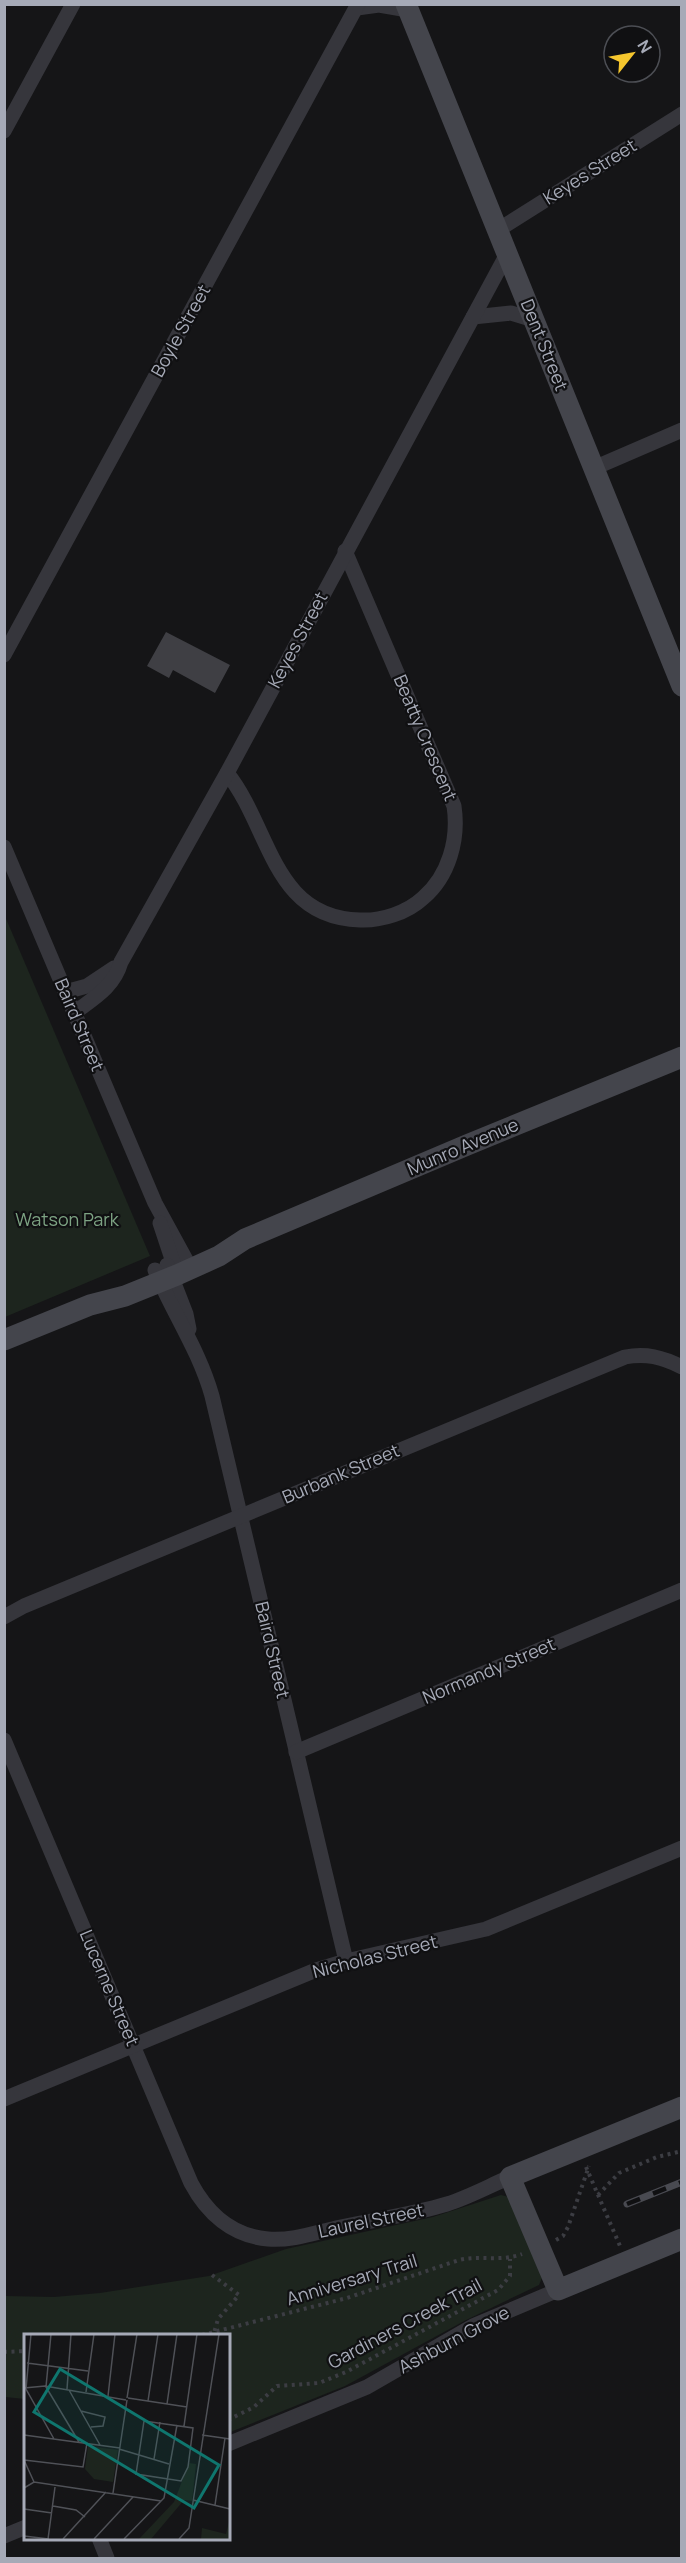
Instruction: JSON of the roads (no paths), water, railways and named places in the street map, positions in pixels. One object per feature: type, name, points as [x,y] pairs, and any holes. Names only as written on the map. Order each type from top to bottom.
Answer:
[{"type":"street","points":[[4,130],[73,4]]},
{"type":"street","name":"Boyle Street","points":[[4,655],[357,6],[407,7]]},
{"type":"street","name":"Dent Street","points":[[407,7],[681,686]]},
{"type":"street","name":"Keyes Street","points":[[498,230],[681,114]]},
{"type":"street","name":"Keyes Street","points":[[74,1013],[109,986],[118,972],[121,962],[227,773],[345,550],[507,254]]},
{"type":"street","points":[[473,317],[511,313],[534,320]]},
{"type":"street","points":[[594,468],[681,430]]},
{"type":"street","name":"Beatty Crescent","points":[[227,773],[246,798],[284,880],[293,893],[318,910],[349,920],[379,919],[414,905],[424,898],[442,876],[456,834],[454,806],[345,550]]},
{"type":"street","name":"Baird Street","points":[[5,848],[155,1203],[192,1340],[212,1396],[346,1960]]},
{"type":"street","name":"Keyes Street","points":[[65,992],[98,981],[121,962]]},
{"type":"street","name":"Munro Avenue","points":[[4,1340],[90,1305],[125,1296],[173,1269],[219,1256],[245,1239],[681,1057]]},
{"type":"street","name":"Burbank Street","points":[[4,1617],[24,1606],[624,1357],[639,1354],[654,1355],[681,1367]]},
{"type":"street","name":"Normandy Street","points":[[296,1752],[681,1590]]},
{"type":"street","name":"Lucerne Street","points":[[4,1740],[198,2196],[214,2216],[228,2226]]},
{"type":"street","name":"Nicholas Street","points":[[4,2099],[293,1979],[346,1960],[486,1929],[681,1848]]},
{"type":"street","name":"Laurel Street","points":[[228,2226],[261,2238],[293,2237],[434,2207],[516,2175],[586,2161],[681,2107]]},
{"type":"street","points":[[516,2175],[550,2243],[563,2288]]},
{"type":"street","points":[[516,2175],[563,2288]]},
{"type":"street","name":"Ashburn Grove","points":[[230,2443],[367,2387],[473,2326],[681,2239]]},
{"type":"street","points":[[4,2536],[24,2528]]},
{"type":"street","points":[[99,2539],[107,2559]]},
{"type":"railway","points":[[627,2204],[682,2182]]},
{"type":"park label","name":"Watson Park","points":[[67,1220]]}]
